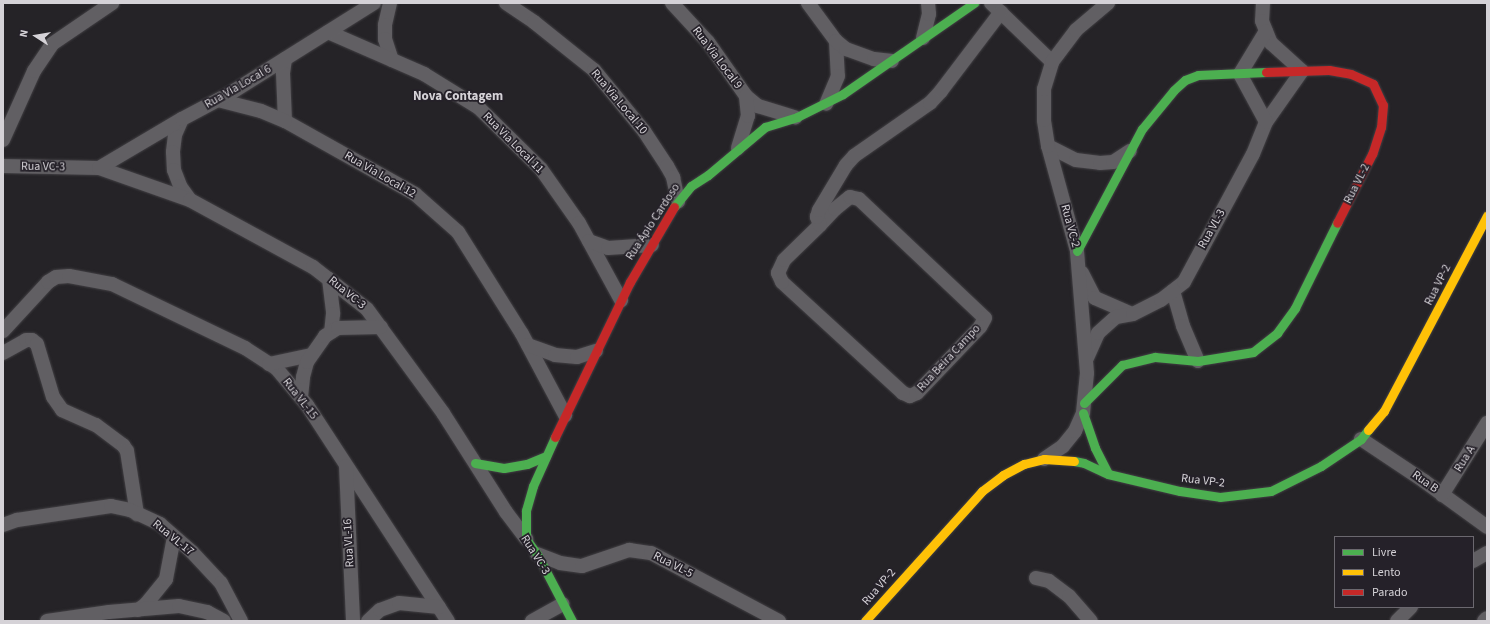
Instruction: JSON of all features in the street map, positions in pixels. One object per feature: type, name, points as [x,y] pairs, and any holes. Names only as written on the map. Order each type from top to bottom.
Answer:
[{"type":"street","points":[[3,140],[34,70],[52,44],[112,3]]},
{"type":"street","name":"Rua Via Local 6","points":[[99,168],[182,119],[218,100],[374,3]]},
{"type":"street","points":[[390,3],[385,25],[385,39],[392,60]]},
{"type":"street","name":"Rua Via Local 10","points":[[506,3],[534,22],[594,70],[644,131],[667,166],[673,177],[678,201]]},
{"type":"street","name":"Rua Via Local 9","points":[[672,3],[708,42],[746,96],[758,106],[797,117]]},
{"type":"street","points":[[808,3],[836,41],[846,49],[874,59],[892,61]]},
{"type":"street","points":[[923,38],[929,14],[928,3]]},
{"type":"street","name":"Rua VC-2","points":[[1044,459],[1063,446],[1075,430],[1084,408],[1087,373],[1077,251],[1048,146],[1044,120],[1044,90],[1052,62],[1076,30],[1108,3]]},
{"type":"street","points":[[1263,3],[1262,21],[1271,43],[1302,71]]},
{"type":"street","name":"Rua Ápio Cardoso","points":[[526,538],[526,512],[533,486],[546,456],[621,300],[678,201],[691,186],[708,175],[766,127],[797,117],[826,104],[892,61],[970,4]]},
{"type":"street","points":[[820,225],[817,217],[819,210],[846,165],[854,156],[930,103],[941,91],[996,7],[1052,62]]},
{"type":"street","points":[[1266,31],[1240,74],[1266,122]]},
{"type":"street","name":"Rua Via Local 11","points":[[328,32],[424,74],[478,108],[541,169],[579,223],[621,300]]},
{"type":"street","points":[[826,104],[838,76],[836,41]]},
{"type":"street","points":[[285,59],[283,88],[285,121]]},
{"type":"street","name":"Rua VL-2","points":[[1077,251],[1142,129],[1174,90],[1185,80],[1198,75],[1329,70],[1351,74],[1374,84],[1383,105],[1381,127],[1372,154],[1294,308],[1277,333],[1253,352],[1198,361],[1155,356],[1122,365],[1084,408]]},
{"type":"street","name":"Rua VL-3","points":[[1086,361],[1098,333],[1116,317],[1133,314],[1161,300],[1184,282],[1253,154],[1266,122],[1302,71]]},
{"type":"street","name":"Rua Via Local 9","points":[[738,150],[748,116],[746,96]]},
{"type":"street","name":"Rua Via Local 12","points":[[218,100],[261,111],[285,121],[415,194],[458,232],[528,345],[565,415]]},
{"type":"street","points":[[182,119],[175,135],[173,152],[174,164],[180,186],[190,200]]},
{"type":"street","points":[[1048,146],[1076,160],[1100,163],[1113,162],[1132,150]]},
{"type":"street","name":"Rua VC-3","points":[[3,166],[99,168],[190,200],[313,266],[367,308],[443,413],[537,554],[572,621]]},
{"type":"street","name":"Rua Via Local 10","points":[[667,166],[676,173],[686,176],[697,177],[708,175]]},
{"type":"street","name":"Rua Beira Campo","points":[[850,197],[858,199],[985,318],[980,327],[917,393],[910,396],[903,393],[782,282],[778,273],[784,260],[820,225],[835,209],[850,197]]},
{"type":"street","name":"Rua VP-2","points":[[865,621],[982,491],[1003,475],[1024,464],[1044,459],[1065,459],[1084,463],[1108,474],[1180,491],[1220,497],[1271,491],[1322,466],[1361,439],[1384,411],[1482,237],[1487,216]]},
{"type":"street","points":[[589,241],[608,248],[652,245]]},
{"type":"street","points":[[1079,267],[1095,298],[1133,314]]},
{"type":"street","name":"Rua VL-15","points":[[3,331],[48,282],[56,277],[69,276],[112,284],[245,348],[270,364],[277,369],[300,397],[448,621]]},
{"type":"street","points":[[329,279],[333,314],[331,332]]},
{"type":"street","points":[[1173,291],[1183,326],[1198,361]]},
{"type":"street","points":[[300,397],[303,377],[311,355],[325,336],[338,328],[380,327]]},
{"type":"street","points":[[3,353],[26,340],[32,340],[37,344],[53,397],[62,410],[96,425],[123,445],[128,451],[137,514]]},
{"type":"street","points":[[528,345],[555,355],[576,357],[596,351]]},
{"type":"street","points":[[270,364],[311,355]]},
{"type":"street","points":[[1084,408],[1095,448],[1108,474]]},
{"type":"street","name":"Rua A","points":[[1442,495],[1487,423]]},
{"type":"street","name":"Rua B","points":[[1361,439],[1487,527]]},
{"type":"street","points":[[475,463],[504,468],[527,464],[546,456]]},
{"type":"street","name":"Rua VL-16","points":[[346,465],[353,621]]},
{"type":"street","name":"Rua VL-17","points":[[3,525],[17,520],[111,506],[130,510],[160,524],[192,552],[220,583],[241,621]]},
{"type":"street","points":[[138,610],[146,604],[166,579],[174,537]]},
{"type":"street","name":"Rua VL-5","points":[[537,554],[560,563],[582,566],[629,550],[651,553],[779,621]]},
{"type":"street","points":[[1474,561],[1487,553]]},
{"type":"street","points":[[1036,578],[1049,581],[1069,596],[1090,621]]},
{"type":"street","points":[[368,621],[380,610],[399,603],[439,607]]},
{"type":"street","points":[[532,621],[562,604]]},
{"type":"street","points":[[47,621],[109,612],[179,606],[207,612],[224,621]]},
{"type":"street","points":[[1397,621],[1410,608]]},
{"type":"street","points":[[1484,621],[1487,618]]},
{"type":"traffic: fast","points":[[674,207],[691,186],[708,175],[765,127],[797,117],[843,94],[974,3]]},
{"type":"traffic: fast","points":[[1077,251],[1142,129],[1174,90],[1185,80],[1198,75],[1266,72]]},
{"type":"traffic: fast","points":[[1084,403],[1122,365],[1155,357],[1198,361],[1253,352],[1277,333],[1295,308],[1337,223]]},
{"type":"traffic: fast","points":[[1083,413],[1095,448],[1108,474]]},
{"type":"traffic: fast","points":[[1074,461],[1084,463],[1108,474],[1180,491],[1220,497],[1271,491],[1321,466],[1361,439],[1368,430]]},
{"type":"traffic: fast","points":[[555,437],[533,486],[526,511],[526,539],[537,554],[572,621]]},
{"type":"traffic: fast","points":[[475,463],[504,468],[527,464],[546,456]]},
{"type":"traffic: slow","points":[[1368,430],[1384,411],[1487,216]]},
{"type":"traffic: slow","points":[[865,621],[982,491],[1003,475],[1024,464],[1044,459],[1074,461]]},
{"type":"traffic: jam","points":[[1266,72],[1329,70],[1351,74],[1373,84],[1383,105],[1381,127],[1372,154],[1337,223]]},
{"type":"traffic: jam","points":[[555,437],[630,282],[674,207]]},
{"type":"district","name":"Nova Contagem","points":[[458,96]]}]
